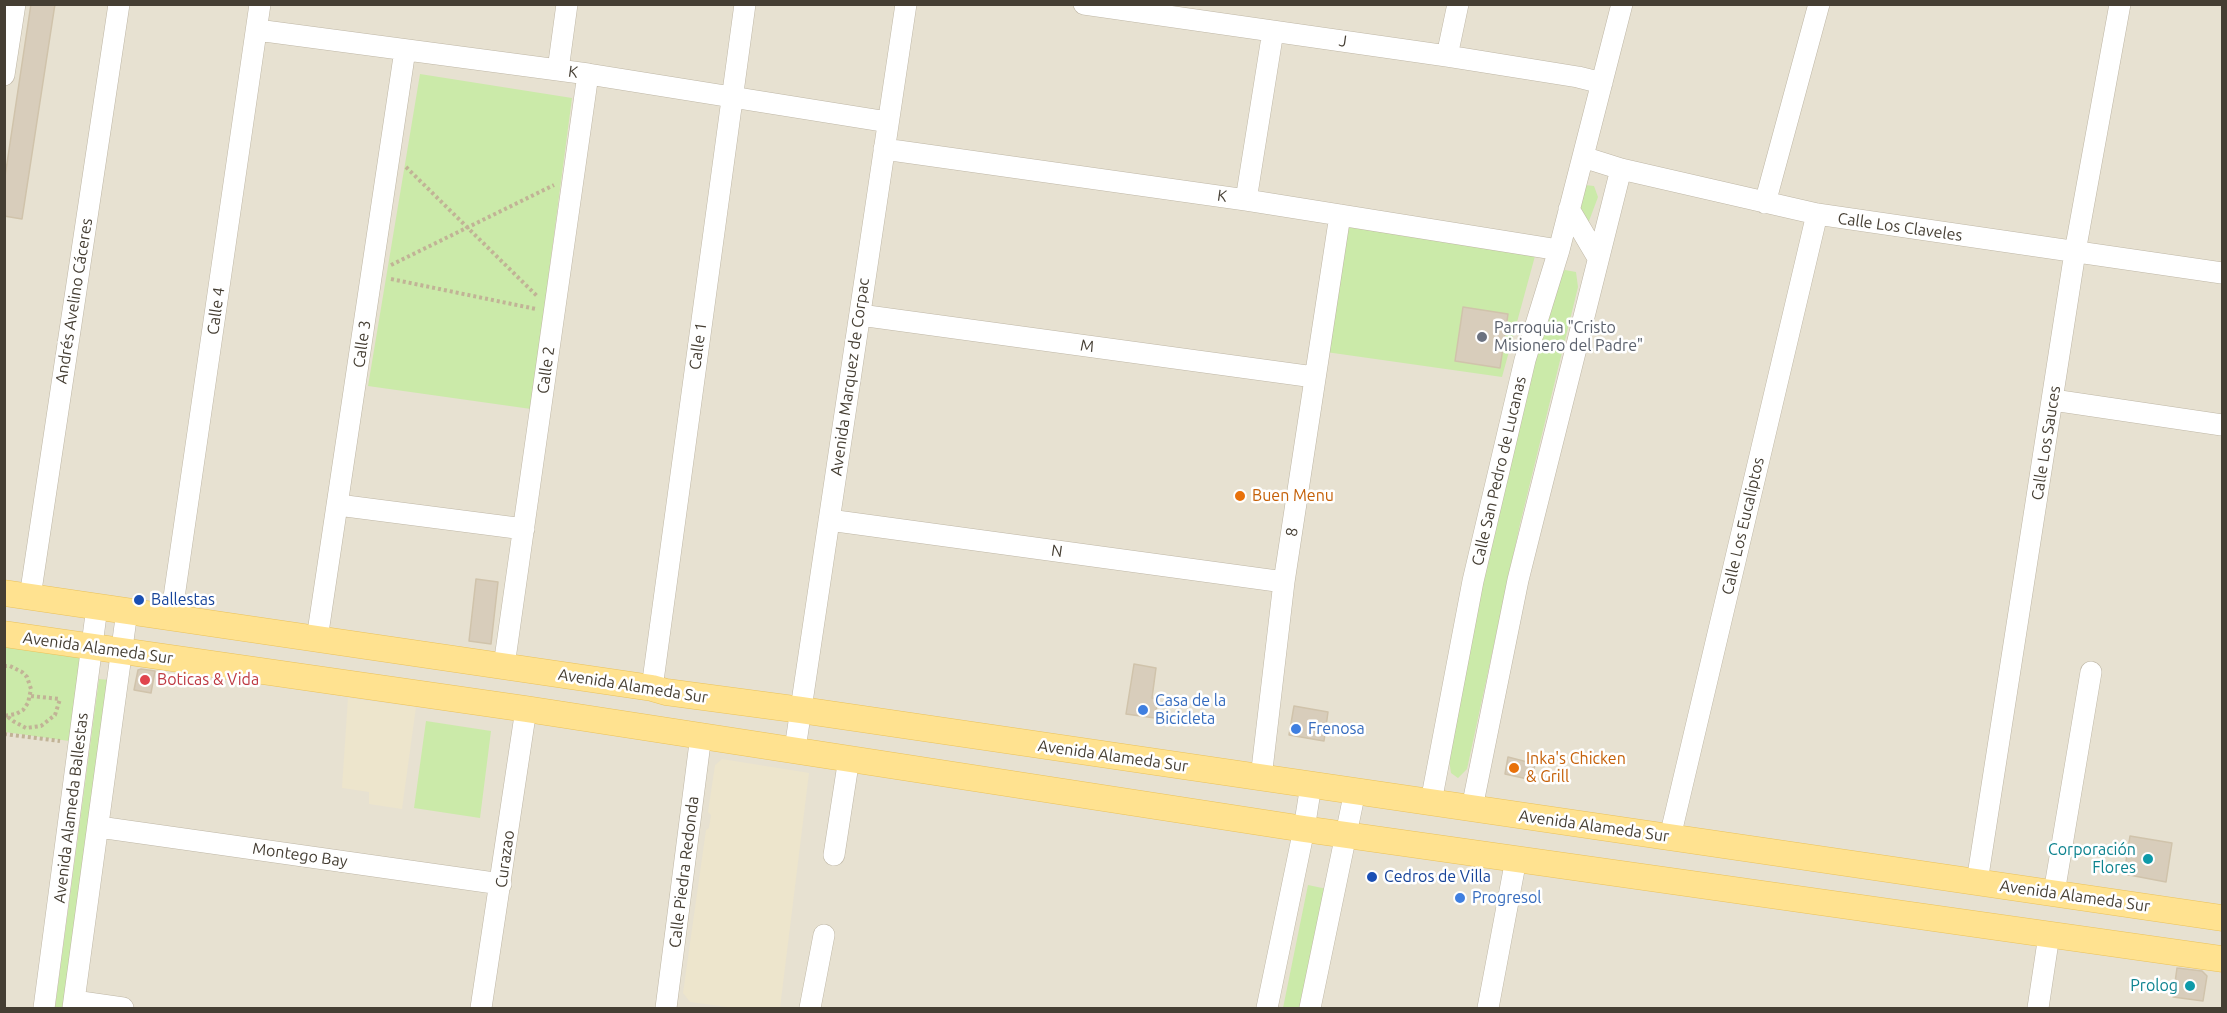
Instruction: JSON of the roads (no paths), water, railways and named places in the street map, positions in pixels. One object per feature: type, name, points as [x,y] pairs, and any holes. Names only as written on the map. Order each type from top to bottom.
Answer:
[{"type":"main road","name":"Avenida Alameda Sur","points":[[4,593],[652,688],[666,692],[2223,918]]},
{"type":"main road","name":"Avenida Alameda Sur","points":[[4,634],[795,749],[1305,829],[2223,959]]},
{"type":"street","points":[[4,75],[15,4]]},
{"type":"street","name":"Andrés Avelino Cáceres","points":[[30,597],[119,4]]},
{"type":"street","name":"Calle 4","points":[[171,618],[260,4]]},
{"type":"street","points":[[558,70],[567,4]]},
{"type":"street","name":"Calle 1","points":[[652,688],[745,4]]},
{"type":"street","name":"Avenida Marquez de Corpac","points":[[795,749],[906,4]]},
{"type":"street","name":"J","points":[[1084,4],[1447,56],[1602,83]]},
{"type":"street","points":[[1447,56],[1458,4]]},
{"type":"street","name":"Calle San Pedro de Lucanas","points":[[1431,802],[1473,581],[1526,360],[1559,250],[1622,4]]},
{"type":"street","points":[[1765,203],[1819,4]]},
{"type":"street","name":"Calle Los Sauces","points":[[1977,882],[2059,401],[2075,252],[2120,4]]},
{"type":"street","name":"K","points":[[257,30],[588,74],[888,122]]},
{"type":"street","points":[[1246,200],[1273,31]]},
{"type":"street","name":"Calle 3","points":[[317,639],[405,50]]},
{"type":"street","name":"Calle 2","points":[[504,666],[588,74]]},
{"type":"street","name":"K","points":[[884,149],[1246,200],[1559,250]]},
{"type":"street","name":"Calle Los Claveles","points":[[1583,157],[1621,169],[1816,214],[2223,273]]},
{"type":"street","points":[[1472,808],[1518,580],[1621,169]]},
{"type":"street","points":[[1569,209],[1598,258]]},
{"type":"street","name":"Calle Los Eucaliptos","points":[[1670,837],[1816,214]]},
{"type":"street","name":"8","points":[[1261,778],[1284,582],[1340,215]]},
{"type":"street","name":"M","points":[[860,315],[1314,377]]},
{"type":"street","points":[[2059,401],[2223,425]]},
{"type":"street","points":[[338,505],[524,529]]},
{"type":"street","name":"N","points":[[829,520],[1284,582]]},
{"type":"street","name":"Avenida Alameda Ballestas","points":[[44,1008],[97,607]]},
{"type":"street","name":"Avenida Alameda Ballestas","points":[[73,1005],[127,611]]},
{"type":"street","points":[[2054,893],[2091,672]]},
{"type":"street","name":"Curazao","points":[[482,1008],[526,709]]},
{"type":"street","name":"Calle Piedra Redonda","points":[[666,1008],[701,735]]},
{"type":"street","points":[[834,855],[849,758]]},
{"type":"street","points":[[1267,1008],[1305,829],[1311,785]]},
{"type":"street","points":[[1310,1008],[1355,791]]},
{"type":"street","name":"Montego Bay","points":[[99,827],[501,884]]},
{"type":"street","points":[[1488,1008],[1516,859]]},
{"type":"street","points":[[810,1008],[824,935]]},
{"type":"street","points":[[2038,1008],[2049,936]]},
{"type":"street","points":[[73,1005],[123,1008]]},
{"type":"place","name":"Parroquia \"Cristo Misionero del Padre\"","points":[[1482,337]]},
{"type":"place","name":"Buen Menu","points":[[1240,496]]},
{"type":"place","name":"Ballestas","points":[[139,600]]},
{"type":"place","name":"Boticas & Vida","points":[[145,680]]},
{"type":"place","name":"Casa de la Bicicleta","points":[[1143,710]]},
{"type":"place","name":"Frenosa","points":[[1296,729]]},
{"type":"place","name":"Inka's Chicken & Grill","points":[[1514,768]]},
{"type":"place","name":"Corporación Flores","points":[[2148,859]]},
{"type":"place","name":"Cedros de Villa","points":[[1372,877]]},
{"type":"place","name":"Progresol","points":[[1460,898]]},
{"type":"place","name":"Prolog","points":[[2190,986]]}]
